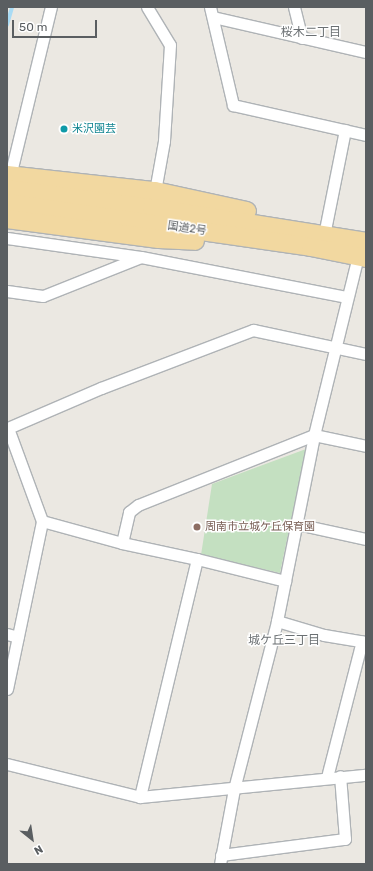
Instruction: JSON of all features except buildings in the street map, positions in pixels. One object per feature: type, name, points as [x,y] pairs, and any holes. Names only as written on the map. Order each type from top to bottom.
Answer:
[{"type":"highway","points":[[8,180],[155,191],[282,219],[314,238]]},
{"type":"highway","name":"国道2号","points":[[8,180],[314,238],[363,252]]},
{"type":"highway","name":"国道2号","points":[[7,203],[314,238]]},
{"type":"highway","points":[[7,219],[159,239],[314,238]]},
{"type":"street","points":[[8,180],[51,7]]},
{"type":"street","points":[[147,7],[170,45],[164,141],[155,191]]},
{"type":"street","points":[[294,7],[302,38]]},
{"type":"street","points":[[366,52],[302,38],[212,12],[233,104],[366,135]]},
{"type":"street","points":[[314,238],[345,130]]},
{"type":"street","points":[[7,238],[141,257],[347,297]]},
{"type":"street","points":[[340,776],[345,839],[220,860],[234,789],[277,621],[314,435],[347,297],[363,252]]},
{"type":"street","points":[[7,290],[43,296],[141,257]]},
{"type":"street","points":[[7,689],[42,521],[8,428],[101,388],[253,330],[366,354]]},
{"type":"street","points":[[122,543],[129,512],[138,505],[314,435],[366,446]]},
{"type":"street","points":[[42,521],[122,543],[285,580]]},
{"type":"street","points":[[297,524],[366,539]]},
{"type":"street","points":[[140,796],[197,559]]},
{"type":"street","points":[[277,621],[324,635],[364,641],[327,777]]},
{"type":"street","points":[[7,634],[18,637]]},
{"type":"street","points":[[7,764],[140,796],[234,789],[327,777],[366,775]]},
{"type":"green space","points":[[306,449],[280,573],[201,555],[212,484]]},
{"type":"waterway","points":[[7,25],[12,7]]},
{"type":"place","name":"米沢園芸","points":[[64,129]]},
{"type":"place","name":"周南市立城ケ丘保育園","points":[[197,527]]},
{"type":"district","name":"桜木二丁目","points":[[311,33]]},
{"type":"district","name":"城ケ丘三丁目","points":[[284,641]]}]
